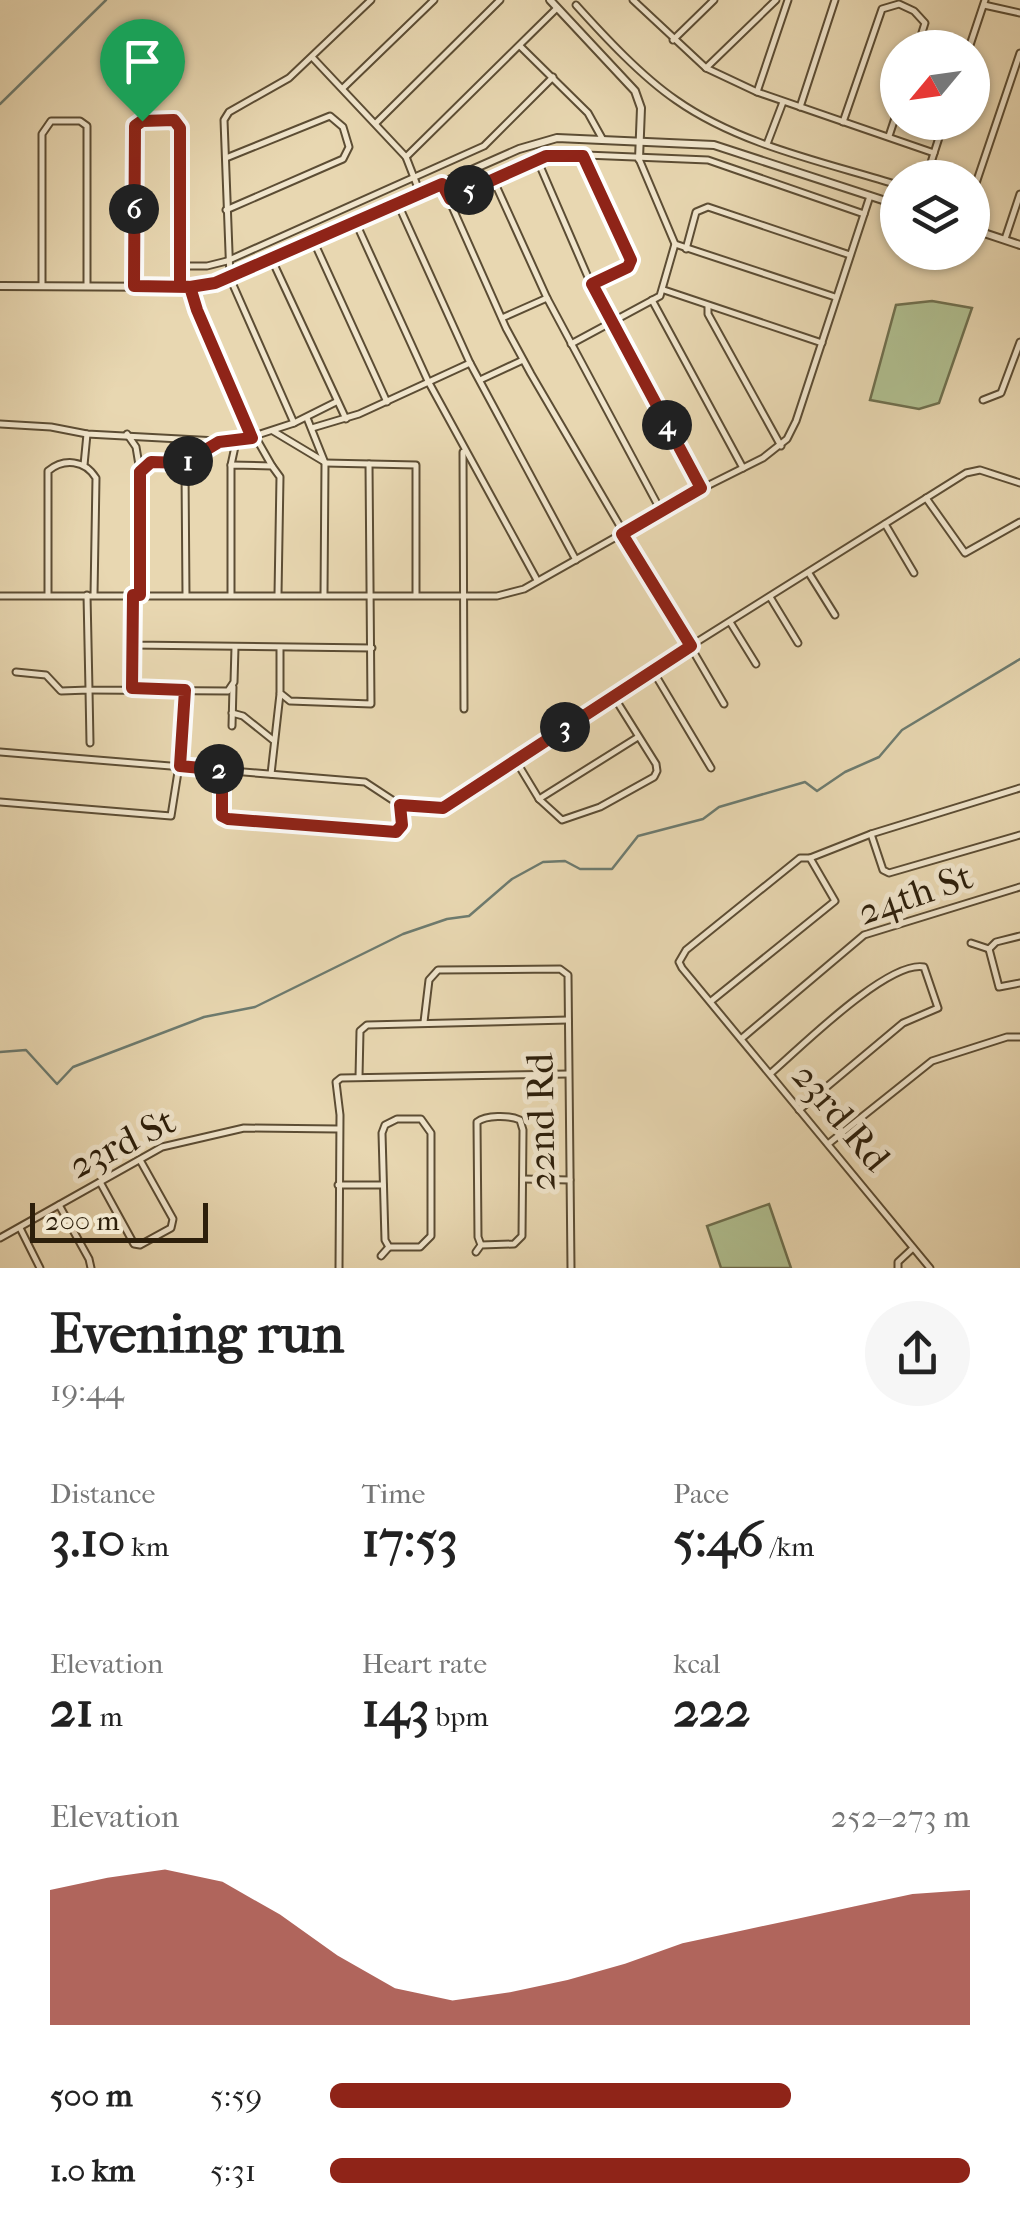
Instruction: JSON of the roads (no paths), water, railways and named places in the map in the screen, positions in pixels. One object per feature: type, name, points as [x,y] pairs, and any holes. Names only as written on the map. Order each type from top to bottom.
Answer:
[{"type":"street","points":[[294,423],[230,278],[224,120],[228,112],[289,78],[371,0]]},
{"type":"street","points":[[343,88],[434,0]]},
{"type":"street","points":[[376,123],[500,0]]},
{"type":"street","points":[[550,0],[635,91],[642,108],[639,158],[675,244],[664,290],[571,344]]},
{"type":"street","points":[[633,0],[706,68],[757,92],[880,133]]},
{"type":"street","points":[[640,7],[646,0]]},
{"type":"street","points":[[673,40],[714,0]]},
{"type":"street","points":[[706,68],[776,0]]},
{"type":"street","points":[[757,92],[788,0]]},
{"type":"street","points":[[800,107],[835,0]]},
{"type":"street","points":[[565,16],[579,2],[599,30],[674,100],[708,119],[768,144],[880,179]]},
{"type":"street","points":[[975,30],[984,2],[1020,13]]},
{"type":"street","points":[[844,122],[882,9],[899,4],[922,18],[926,23],[924,30]]},
{"type":"street","points":[[406,157],[557,8]]},
{"type":"street","points":[[520,46],[588,113],[603,140]]},
{"type":"street","points":[[984,160],[1020,53]]},
{"type":"street","points":[[312,57],[406,157],[420,194]]},
{"type":"street","points":[[180,266],[207,266],[227,260],[484,146],[553,77]]},
{"type":"street","points":[[768,144],[784,102]]},
{"type":"street","points":[[226,159],[330,116],[343,127],[350,147],[343,160],[226,210]]},
{"type":"street","points":[[42,286],[42,134],[51,120],[80,121],[88,126],[87,286]]},
{"type":"street","points":[[134,286],[135,126],[142,121],[174,120],[180,128],[180,286]]},
{"type":"street","points":[[0,286],[190,287],[230,278],[540,140],[714,145],[880,199]]},
{"type":"street","points":[[900,140],[934,153]]},
{"type":"street","points":[[932,160],[938,140]]},
{"type":"street","points":[[450,199],[537,159],[562,154],[708,160],[864,214]]},
{"type":"street","points":[[583,156],[631,260],[628,267],[592,284]]},
{"type":"street","points":[[537,159],[592,284],[701,488]]},
{"type":"street","points":[[493,180],[547,298],[661,511]]},
{"type":"street","points":[[442,184],[524,360],[724,704]]},
{"type":"street","points":[[1005,240],[1020,194]]},
{"type":"street","points":[[0,596],[512,594],[781,446],[796,421],[870,196]]},
{"type":"street","points":[[398,204],[470,363],[576,560]]},
{"type":"street","points":[[686,249],[696,212],[708,208],[850,256]]},
{"type":"street","points":[[356,223],[428,382],[537,580]]},
{"type":"street","points":[[990,235],[1020,245]]},
{"type":"street","points":[[314,242],[388,402]]},
{"type":"street","points":[[675,244],[836,297]]},
{"type":"street","points":[[272,260],[346,419]]},
{"type":"street","points":[[190,287],[254,438],[280,477],[278,595]]},
{"type":"street","points":[[664,290],[822,343]]},
{"type":"street","points":[[502,318],[547,298]]},
{"type":"street","points":[[652,300],[743,468]]},
{"type":"street","points":[[708,306],[708,314],[781,446]]},
{"type":"street","points":[[983,400],[1001,393],[1020,342]]},
{"type":"street","points":[[480,380],[524,360]]},
{"type":"street","points":[[312,428],[388,402],[470,363]]},
{"type":"street","points":[[0,424],[87,434],[236,442],[273,432],[336,402]]},
{"type":"street","points":[[307,418],[326,463],[324,595]]},
{"type":"street","points":[[273,432],[326,463],[416,465],[416,595]]},
{"type":"street","points":[[84,465],[87,434]]},
{"type":"street","points":[[127,434],[136,447],[140,472],[132,688]]},
{"type":"street","points":[[140,472],[151,462],[184,463],[219,442]]},
{"type":"street","points":[[230,594],[230,465],[236,442]]},
{"type":"street","points":[[463,449],[464,709]]},
{"type":"street","points":[[184,463],[186,596]]},
{"type":"street","points":[[48,595],[48,471],[59,464],[84,465],[96,478],[90,743]]},
{"type":"street","points":[[280,693],[290,701],[371,704],[369,464]]},
{"type":"street","points":[[230,465],[272,466]]},
{"type":"street","points":[[0,752],[365,782],[400,805],[443,808],[590,710],[974,470],[1020,484]]},
{"type":"street","points":[[926,498],[965,553],[1020,522]]},
{"type":"street","points":[[885,524],[914,574]]},
{"type":"street","points":[[809,574],[835,615]]},
{"type":"street","points":[[770,597],[798,643]]},
{"type":"street","points":[[730,622],[756,664]]},
{"type":"street","points":[[132,645],[372,648]]},
{"type":"street","points":[[232,726],[235,647]]},
{"type":"street","points":[[271,774],[272,740],[278,731],[280,648]]},
{"type":"street","points":[[653,671],[711,768]]},
{"type":"street","points":[[16,672],[46,675],[61,690],[233,688]]},
{"type":"street","points":[[0,802],[171,816],[180,766],[185,690]]},
{"type":"street","points":[[516,760],[539,799],[562,820],[654,777],[656,764],[614,697]]},
{"type":"street","points":[[232,714],[243,716],[272,740]]},
{"type":"street","points":[[539,799],[638,738]]},
{"type":"street","points":[[222,770],[220,810],[228,819],[394,832],[402,825],[400,805]]},
{"type":"street","points":[[710,1002],[836,902],[810,858],[871,834],[1020,788]]},
{"type":"street","points":[[871,834],[883,870],[888,873],[1020,836]]},
{"type":"street","name":"23rd Rd","points":[[810,858],[800,858],[680,956],[682,968],[930,1268]]},
{"type":"street","name":"24th St","points":[[741,1039],[864,935],[1020,886]]},
{"type":"street","points":[[989,949],[996,942],[1020,936]]},
{"type":"street","points":[[971,943],[989,949]]},
{"type":"street","points":[[989,949],[999,987],[1020,983]]},
{"type":"street","points":[[770,1074],[877,982],[916,966],[924,968],[938,1008],[896,1028],[800,1110]]},
{"type":"street","name":"22nd Rd","points":[[424,1022],[428,980],[438,970],[560,969],[568,975],[571,1268]]},
{"type":"street","points":[[359,1078],[362,1028],[424,1022],[568,1020]]},
{"type":"street","points":[[828,1144],[932,1061],[1007,1037],[1020,1037]]},
{"type":"street","points":[[338,1268],[336,1082],[341,1078],[568,1074]]},
{"type":"street","points":[[476,1252],[481,1246],[520,1241],[523,1179],[520,1120],[514,1118],[479,1120],[476,1125],[481,1246]]},
{"type":"street","points":[[381,1256],[390,1247],[420,1247],[431,1236],[431,1132],[426,1122],[398,1119],[385,1125],[382,1133],[385,1240],[390,1247]]},
{"type":"street","name":"23rd St","points":[[0,1238],[162,1147],[218,1132],[285,1127],[338,1129]]},
{"type":"street","points":[[100,1182],[134,1244],[140,1245],[171,1228],[173,1219],[140,1160]]},
{"type":"street","points":[[523,1179],[570,1180]]},
{"type":"street","points":[[338,1185],[383,1185]]},
{"type":"street","points":[[58,1205],[91,1268]]},
{"type":"street","points":[[20,1228],[40,1268]]},
{"type":"street","points":[[898,1268],[898,1262],[913,1248]]},
{"type":"waterway","points":[[0,104],[106,0]]},
{"type":"waterway","points":[[0,1052],[26,1050],[57,1084],[73,1067],[204,1017],[255,1007],[403,934],[469,916],[512,879],[543,862],[565,861],[580,869],[612,869],[638,836],[703,819],[719,807],[805,782],[817,791],[845,772],[879,757],[902,730],[1020,659]]}]
